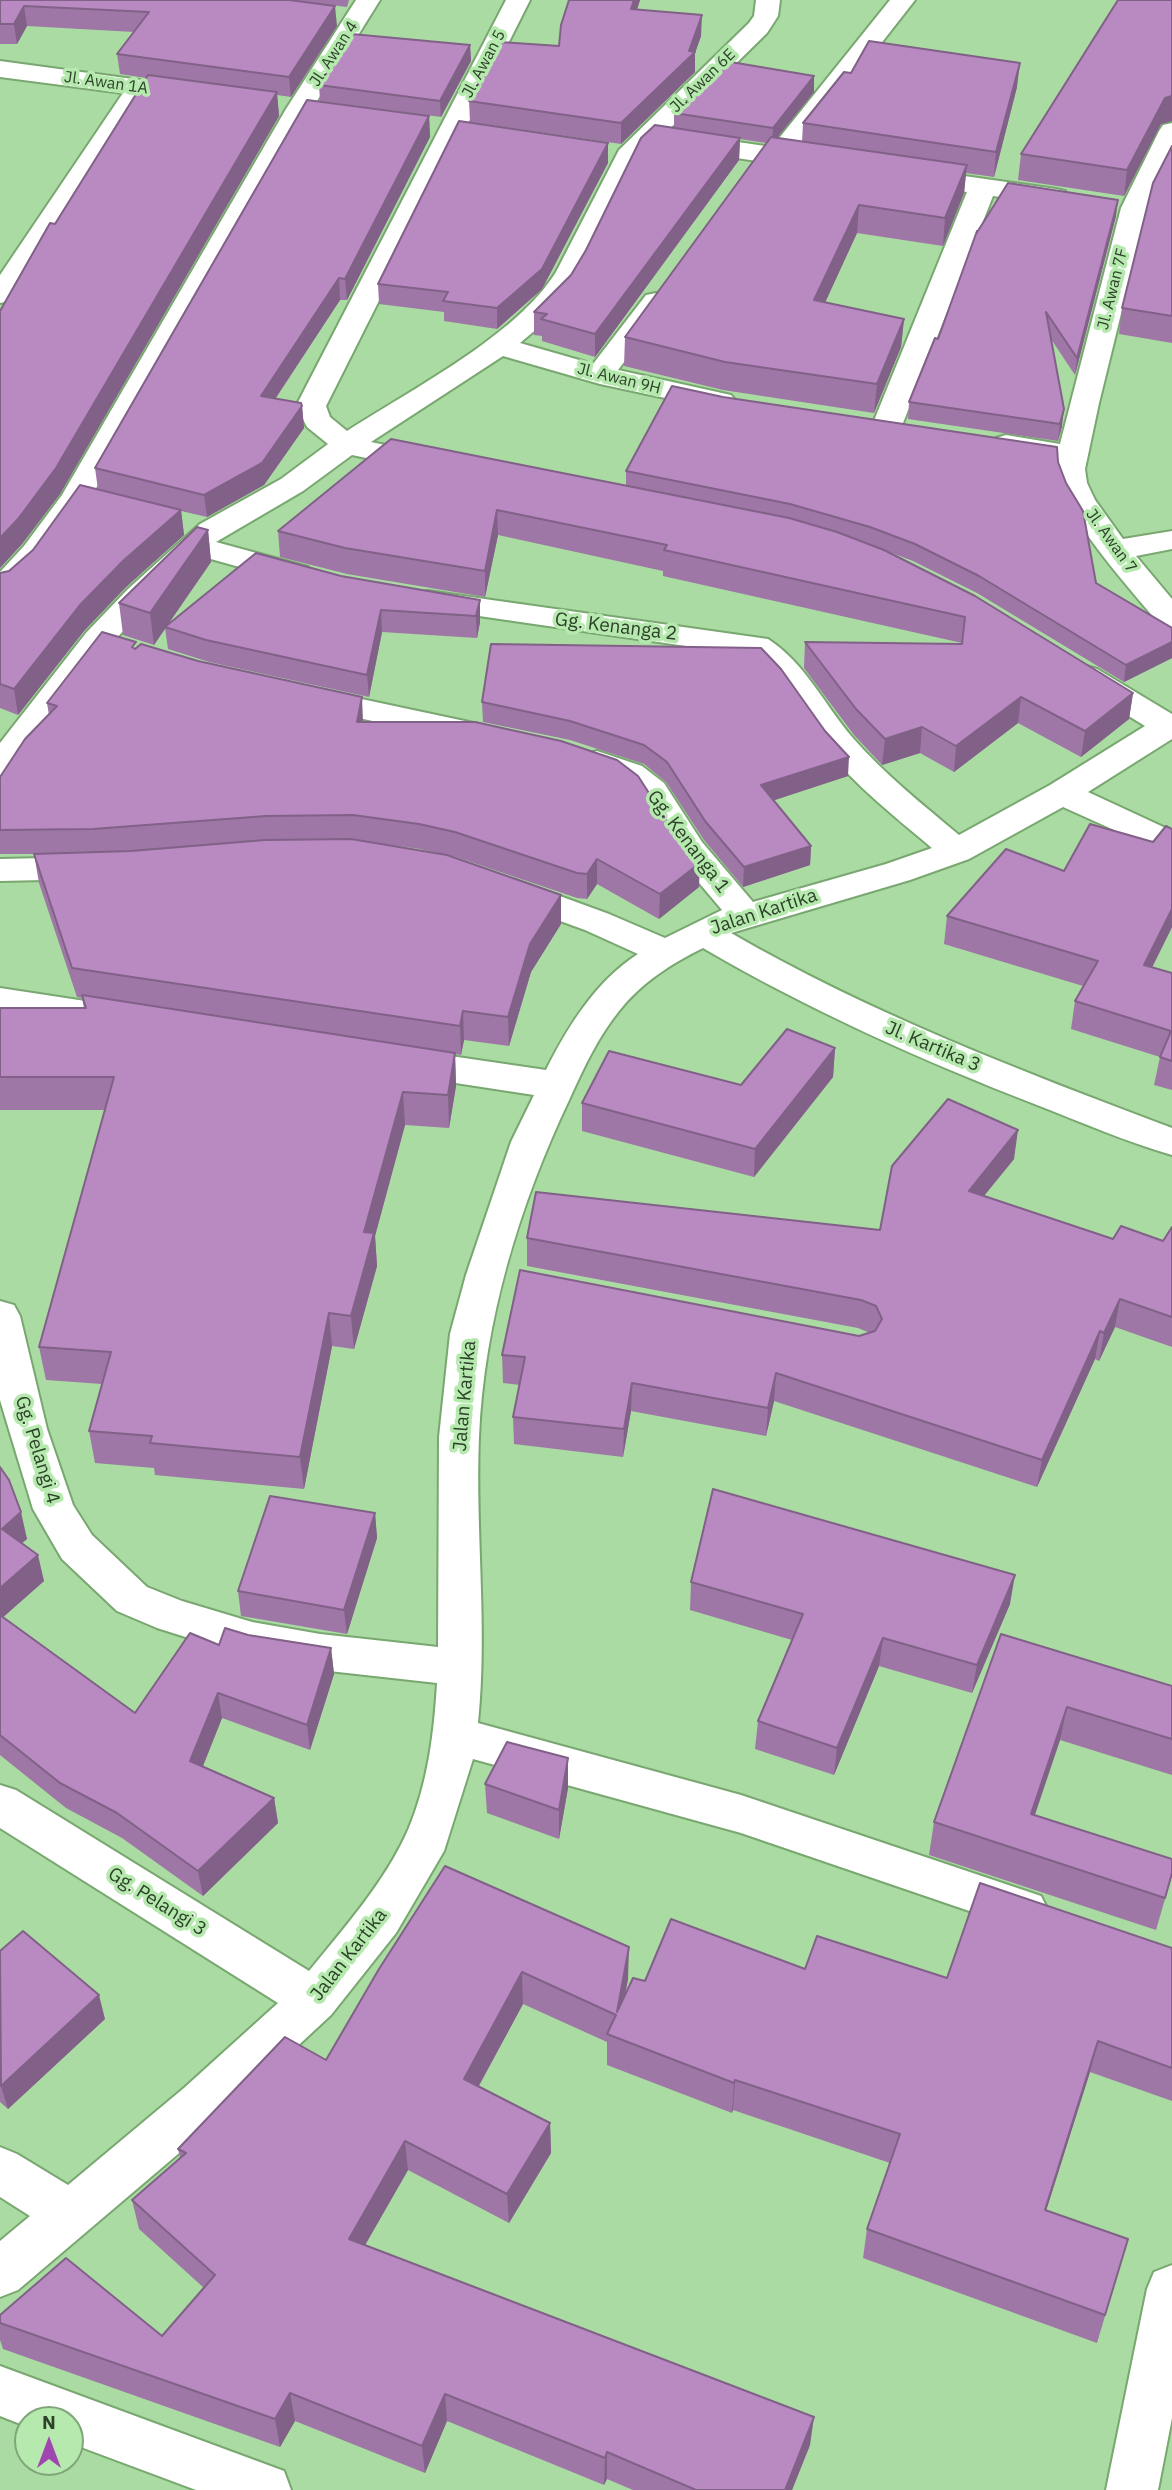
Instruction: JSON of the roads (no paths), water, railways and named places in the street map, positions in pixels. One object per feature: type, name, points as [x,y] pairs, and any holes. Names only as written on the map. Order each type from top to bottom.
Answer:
[{"type":"street","name":"Jl. Awan 5","points":[[347,444],[317,422],[311,406],[450,129],[519,0]]},
{"type":"street","name":"Jl. Awan 6E","points":[[0,765],[110,644],[196,533],[292,485],[347,444],[499,346],[555,296],[570,272],[625,148],[758,28],[766,16],[768,0]]},
{"type":"street","points":[[762,161],[903,0]]},
{"type":"street","points":[[332,15],[363,9]]},
{"type":"street","name":"Jl. Awan 4","points":[[0,590],[90,500],[299,109],[363,9]]},
{"type":"street","name":"Jl. Awan 1A","points":[[0,69],[219,98]]},
{"type":"street","points":[[0,295],[140,88]]},
{"type":"street","name":"Jl. Awan 7F","points":[[1073,454],[1134,208],[1169,142]]},
{"type":"street","points":[[625,148],[762,161],[834,164]]},
{"type":"street","points":[[888,173],[1079,200]]},
{"type":"street","points":[[887,428],[984,187]]},
{"type":"street","points":[[1107,204],[1134,208]]},
{"type":"street","points":[[600,375],[670,282]]},
{"type":"street","name":"Jl. Awan 9H","points":[[499,346],[600,375],[750,406]]},
{"type":"street","points":[[976,440],[1073,454]]},
{"type":"street","points":[[347,444],[457,468]]},
{"type":"street","name":"Jl. Awan 7","points":[[1073,454],[1072,483],[1080,500],[1115,550],[1172,619]]},
{"type":"street","points":[[196,533],[331,583]]},
{"type":"street","points":[[1115,550],[1172,540]]},
{"type":"street","name":"Gg. Kenanga 2","points":[[398,595],[757,646],[778,661],[822,724],[855,761],[889,795],[957,851]]},
{"type":"street","points":[[1059,660],[1170,725]]},
{"type":"street","points":[[281,691],[499,739]]},
{"type":"street","name":"Jalan Kartika","points":[[0,2273],[201,2104],[314,2000],[380,1919],[428,1836],[450,1768],[455,1735],[460,1667],[459,1437],[470,1334],[485,1275],[530,1142],[578,1042],[607,1001],[634,973],[703,932],[745,915],[898,872],[957,851],[1062,793],[1170,725]]},
{"type":"street","name":"Gg. Kenanga 1","points":[[569,754],[630,774],[652,791],[690,850],[745,915]]},
{"type":"street","points":[[1062,793],[1172,845]]},
{"type":"street","points":[[0,870],[118,867]]},
{"type":"street","points":[[488,883],[551,904],[666,952]]},
{"type":"street","name":"Jl. Kartika 3","points":[[703,932],[827,1001],[896,1032],[1004,1078],[1172,1142]]},
{"type":"street","points":[[0,1000],[136,1021]]},
{"type":"street","points":[[366,1056],[556,1085]]},
{"type":"street","points":[[485,1275],[524,1282]]},
{"type":"street","name":"Gg. Pelangi 4","points":[[0,1316],[27,1429],[54,1509],[77,1547],[132,1599],[172,1616],[252,1640],[320,1652],[460,1667]]},
{"type":"street","points":[[455,1735],[741,1814],[1067,1924]]},
{"type":"street","name":"Gg. Pelangi 3","points":[[0,1804],[314,2000]]},
{"type":"street","points":[[0,2170],[70,2214]]},
{"type":"street","points":[[1132,2490],[1159,2416],[1172,2289]]},
{"type":"street","points":[[0,2391],[265,2490]]}]
